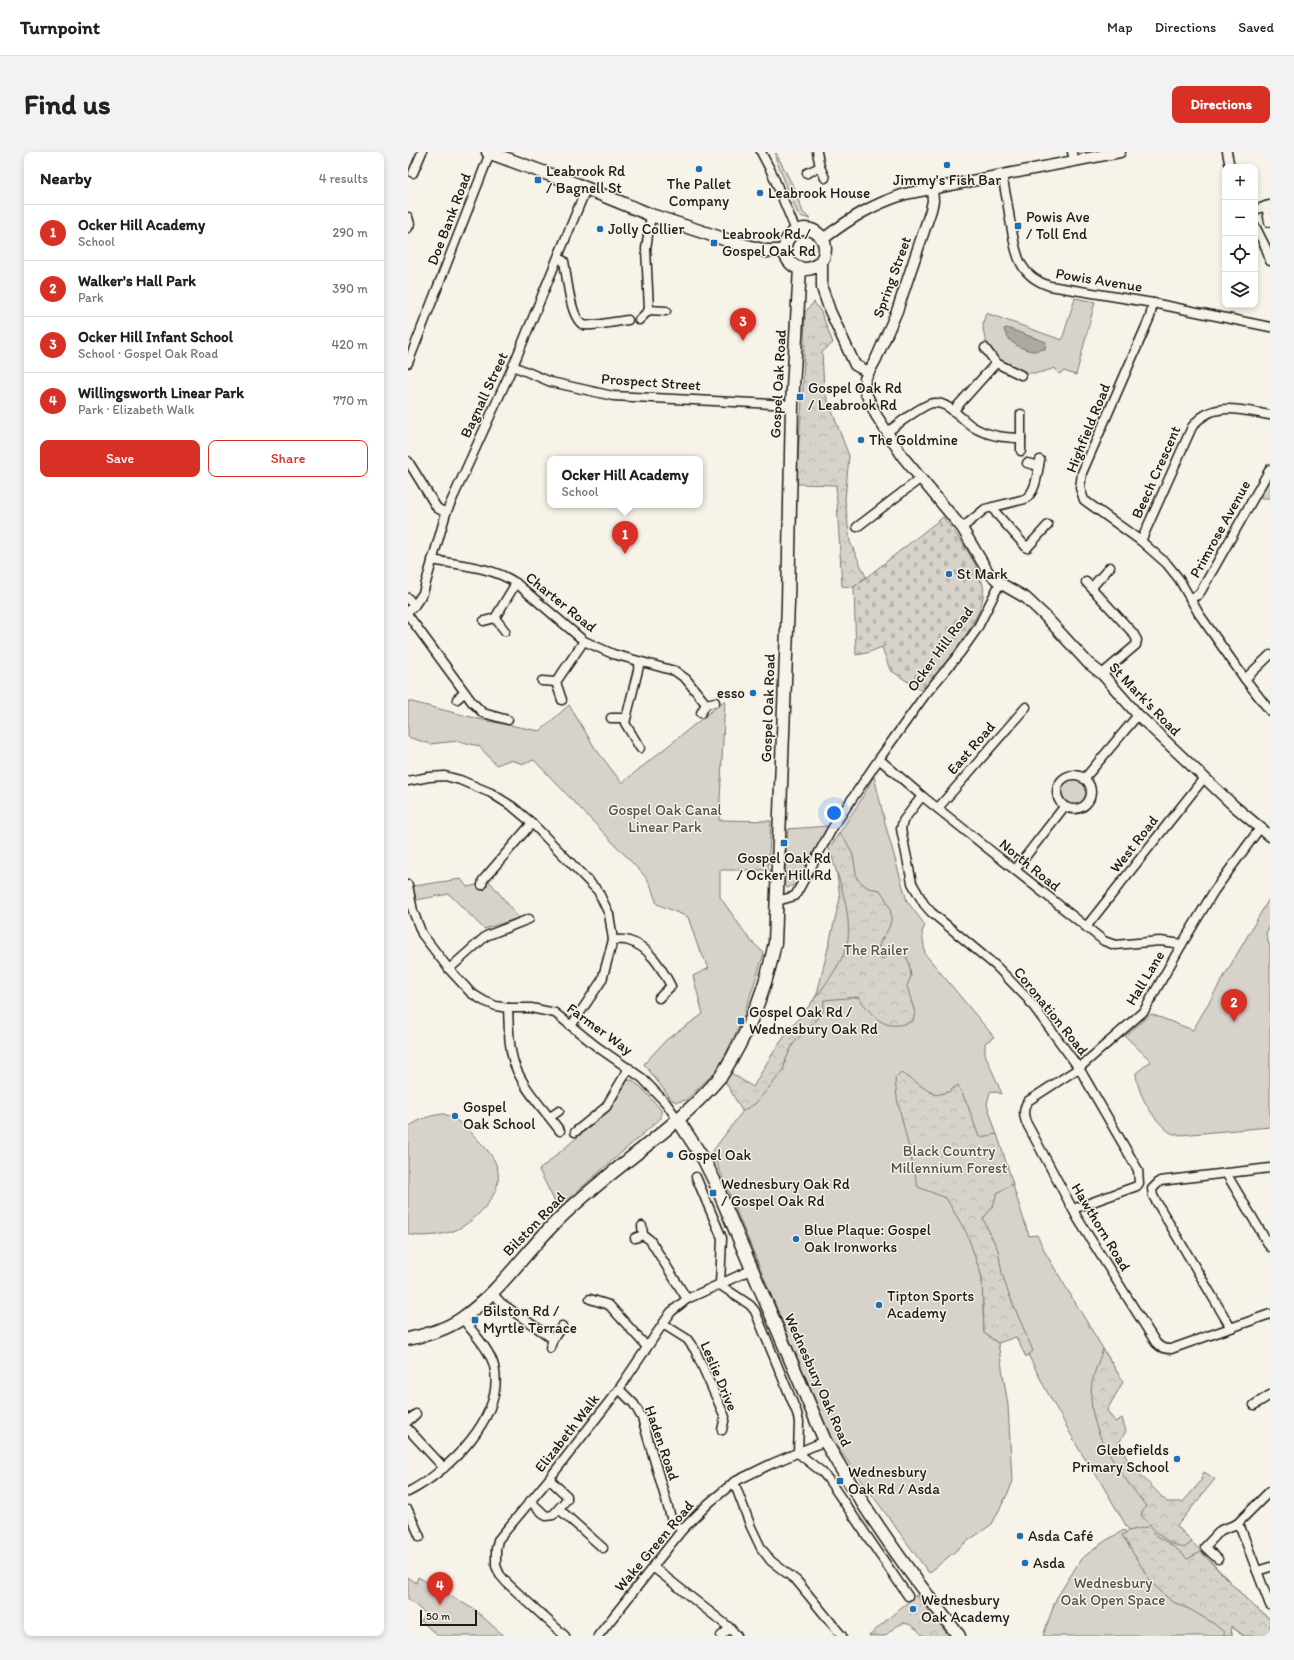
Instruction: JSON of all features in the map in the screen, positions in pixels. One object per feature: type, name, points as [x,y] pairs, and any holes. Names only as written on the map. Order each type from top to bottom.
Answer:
[{"type":"main road","points":[[489,152],[578,185],[586,190],[651,215],[743,245],[766,251],[785,251]]},
{"type":"main road","points":[[803,229],[811,230],[818,233],[823,239],[825,254],[822,260],[814,267],[800,268],[794,266],[788,260],[785,251],[788,239],[796,231],[803,229]]},
{"type":"main road","name":"Gospel Oak Road","points":[[678,1120],[722,1076],[737,1050],[753,1014],[772,959],[775,943],[788,602],[792,405],[800,268]]},
{"type":"main road","name":"Wednesbury Oak Road","points":[[678,1120],[707,1166],[825,1441],[845,1476],[873,1518],[922,1588],[959,1636]]},
{"type":"main road","name":"Bilston Road","points":[[408,1339],[434,1333],[462,1318],[492,1293],[557,1220],[678,1120]]},
{"type":"street","points":[[413,173],[422,152]]},
{"type":"street","name":"Doe Bank Road","points":[[408,363],[489,152]]},
{"type":"street","points":[[761,152],[772,173],[796,231]]},
{"type":"street","points":[[817,152],[820,167],[825,178]]},
{"type":"street","points":[[823,239],[851,217],[872,206],[905,194],[1002,175],[1073,156],[1120,152]]},
{"type":"street","points":[[1227,152],[1229,164]]},
{"type":"street","points":[[807,173],[820,167]]},
{"type":"street","name":"Powis Avenue","points":[[1002,175],[1016,255],[1023,269],[1034,280],[1050,286],[1153,303],[1270,326]]},
{"type":"street","name":"Spring Street","points":[[868,372],[876,359],[905,288],[931,210],[933,201],[932,189]]},
{"type":"street","name":"Bagnall Street","points":[[411,608],[423,593],[446,513],[513,366],[586,190]]},
{"type":"street","points":[[1258,209],[1268,205],[1269,222]]},
{"type":"street","points":[[639,320],[649,310],[646,249],[651,215]]},
{"type":"street","points":[[408,217],[410,224],[408,228]]},
{"type":"street","points":[[1258,232],[1266,248],[1270,261]]},
{"type":"street","points":[[558,258],[564,262],[574,313],[578,322],[585,326],[628,320]]},
{"type":"street","points":[[822,260],[822,288],[830,311],[855,365],[868,372],[865,379],[864,389],[886,432],[903,456],[962,528],[988,572],[1000,583]]},
{"type":"street","name":"Highfield Road","points":[[1153,303],[1150,316],[1082,473],[1080,488],[1084,500],[1141,541],[1167,564],[1179,579],[1199,614],[1245,679],[1270,711]]},
{"type":"street","points":[[649,310],[666,311]]},
{"type":"street","points":[[984,348],[996,364],[1020,374]]},
{"type":"street","points":[[953,411],[996,364]]},
{"type":"street","name":"Prospect Street","points":[[513,366],[550,382],[613,396],[792,405]]},
{"type":"street","points":[[886,432],[935,403],[942,404],[985,433],[1002,438],[1021,438]]},
{"type":"street","name":"Beech Crescent","points":[[1141,541],[1196,420],[1210,412],[1230,408],[1270,415]]},
{"type":"street","points":[[1021,414],[1021,451]]},
{"type":"street","points":[[408,461],[437,508],[446,513]]},
{"type":"street","points":[[962,528],[985,510],[1028,497],[1033,488],[1040,463],[1027,463]]},
{"type":"street","name":"Primrose Avenue","points":[[1190,598],[1198,596],[1270,469]]},
{"type":"street","points":[[857,527],[921,478]]},
{"type":"street","points":[[993,507],[996,513],[1027,548],[1048,525]]},
{"type":"street","name":"Charter Road","points":[[432,560],[504,575],[516,583],[584,641],[613,654],[675,672],[686,679],[706,704]]},
{"type":"street","points":[[1092,588],[1110,567]]},
{"type":"street","points":[[1086,582],[1133,633],[1137,640],[1136,645],[1102,674]]},
{"type":"street","points":[[484,621],[495,618],[516,583]]},
{"type":"street","name":"Ocker Hill Road","points":[[777,901],[795,896],[833,827],[925,695],[960,653],[977,629],[1000,583]]},
{"type":"street","name":"St Mark's Road","points":[[1000,583],[1026,598],[1044,615],[1088,663],[1102,674],[1138,715],[1204,778],[1267,832]]},
{"type":"street","points":[[408,598],[411,608]]},
{"type":"street","points":[[408,615],[464,693],[483,713],[508,720]]},
{"type":"street","points":[[495,618],[505,631]]},
{"type":"street","points":[[556,682],[584,641]]},
{"type":"street","points":[[1245,679],[1270,655]]},
{"type":"street","points":[[640,662],[625,718],[628,731],[640,748]]},
{"type":"street","points":[[542,681],[556,682]]},
{"type":"street","points":[[556,682],[562,700]]},
{"type":"street","points":[[457,699],[464,693]]},
{"type":"street","points":[[701,713],[706,704],[715,702]]},
{"type":"street","name":"East Road","points":[[938,808],[1026,707]]},
{"type":"street","points":[[1084,779],[1138,715]]},
{"type":"street","points":[[611,718],[625,718]]},
{"type":"street","name":"North Road","points":[[879,759],[922,796],[1104,941],[1115,945],[1160,941],[1182,944]]},
{"type":"street","points":[[1071,775],[1084,779],[1089,786],[1091,794],[1088,802],[1081,808],[1072,809],[1064,806],[1060,802],[1057,795],[1057,788],[1060,782],[1071,775]]},
{"type":"street","points":[[408,781],[424,777],[445,776],[460,780],[491,793],[513,807],[532,823],[598,891],[609,914],[613,940],[602,980],[571,1026]]},
{"type":"street","name":"West Road","points":[[1086,927],[1204,778]]},
{"type":"street","name":"Coronation Road","points":[[922,796],[903,821],[901,829],[912,883],[917,894],[931,912],[996,966],[1028,999],[1079,1068],[1138,1170],[1140,1178],[1137,1186],[1073,1209]]},
{"type":"street","points":[[1015,870],[1064,806]]},
{"type":"street","points":[[482,885],[483,880],[532,823]]},
{"type":"street","name":"Hall Lane","points":[[1024,1112],[1028,1101],[1079,1068],[1144,1011],[1182,944],[1214,892],[1267,832]]},
{"type":"street","name":"Farmer Way","points":[[408,885],[413,911],[422,934],[449,969],[471,993],[484,1001],[508,1008],[531,1008],[545,1010],[555,1014],[651,1086],[678,1120]]},
{"type":"street","points":[[449,969],[486,936],[529,919]]},
{"type":"street","points":[[613,940],[629,940],[642,948],[655,960],[672,986],[659,998]]},
{"type":"street","points":[[508,1008],[508,1033],[514,1063],[524,1084],[560,1131]]},
{"type":"street","points":[[575,1132],[606,1107],[629,1068]]},
{"type":"street","points":[[550,1117],[559,1110]]},
{"type":"street","name":"Hawthorn Road","points":[[1024,1112],[1026,1122],[1073,1209],[1156,1343],[1164,1349],[1171,1349],[1231,1328]]},
{"type":"street","points":[[1270,1168],[1160,1181],[1152,1189],[1153,1196],[1231,1328],[1270,1314]]},
{"type":"street","points":[[1226,1173],[1270,1247]]},
{"type":"street","points":[[696,1177],[722,1238],[720,1285]]},
{"type":"street","points":[[635,1238],[642,1231],[650,1240],[686,1299]]},
{"type":"street","name":"Elizabeth Walk","points":[[565,1636],[500,1575],[496,1566],[495,1554],[498,1540],[549,1479],[619,1389],[671,1312],[686,1299],[751,1270]]},
{"type":"street","name":"Wednesbury Oak Road","points":[[720,1285],[750,1305],[755,1311],[797,1413],[799,1422],[798,1453]]},
{"type":"street","points":[[492,1293],[501,1303],[553,1339]]},
{"type":"street","points":[[590,1299],[609,1305],[647,1347]]},
{"type":"street","points":[[408,1492],[420,1486],[444,1468],[461,1452],[482,1424],[491,1408],[496,1386],[494,1365],[490,1356],[462,1318]]},
{"type":"street","name":"Leslie Drive","points":[[663,1324],[687,1339],[695,1350],[725,1417],[722,1430]]},
{"type":"street","points":[[550,1348],[553,1339],[562,1326]]},
{"type":"street","name":"Haden Road","points":[[619,1389],[634,1404],[642,1418],[672,1521],[682,1530]]},
{"type":"street","points":[[1254,1405],[1270,1395]]},
{"type":"street","points":[[408,1421],[416,1414]]},
{"type":"street","points":[[408,1429],[444,1468]]},
{"type":"street","name":"Wake Green Road","points":[[598,1636],[682,1530],[709,1503],[734,1482],[825,1441]]},
{"type":"street","points":[[798,1453],[822,1472],[828,1479],[908,1596]]},
{"type":"street","points":[[530,1501],[548,1516],[553,1515],[559,1509],[567,1499],[567,1496],[549,1479]]},
{"type":"street","points":[[734,1482],[761,1548],[771,1561],[797,1581],[842,1636]]},
{"type":"street","points":[[1218,1559],[1205,1547],[1221,1530],[1237,1524],[1270,1491]]},
{"type":"street","points":[[559,1509],[603,1548]]},
{"type":"street","points":[[408,1510],[420,1536]]},
{"type":"street","points":[[1237,1524],[1241,1529],[1270,1605]]},
{"type":"street","points":[[653,1567],[730,1628],[737,1636]]},
{"type":"street","points":[[1257,1572],[1270,1568]]},
{"type":"street","points":[[721,1636],[730,1628]]},
{"type":"green space","points":[[776,153],[793,186],[803,212],[810,219],[800,216],[797,212],[775,157]]},
{"type":"green space","points":[[1075,298],[1095,302],[1076,375],[1064,371],[1059,374],[1055,368],[1034,373],[1015,369],[999,359],[987,344],[983,325],[986,313],[1062,340]]},
{"type":"green space","points":[[814,302],[821,312],[833,343],[822,352],[824,390],[849,456],[845,500],[850,542],[866,577],[854,587],[842,586],[836,485],[796,484],[803,386],[805,312]]},
{"type":"green space","points":[[1270,476],[1270,498],[1257,498]]},
{"type":"green space","points":[[943,517],[972,558],[983,585],[983,598],[979,611],[962,641],[922,691],[890,670],[882,647],[867,653],[856,655],[854,587]]},
{"type":"green space","name":"Gospel Oak Canal Linear Park","points":[[725,700],[719,820],[771,821],[768,870],[720,870],[720,897],[750,940],[764,953],[744,1015],[720,1067],[686,1100],[677,1102],[672,1100],[644,1064],[666,1040],[703,1014],[693,976],[709,968],[697,944],[688,917],[657,904],[650,884],[644,875],[534,760],[524,764],[510,760],[496,765],[479,746],[458,741],[430,744],[408,737],[408,701],[483,720],[540,731],[569,705],[595,748],[622,783]]},
{"type":"green space","points":[[874,776],[886,827],[907,901],[925,925],[922,932],[925,954],[994,1037],[985,1043],[985,1054],[1002,1094],[993,1091],[990,1092],[987,1104],[1029,1236],[1037,1235],[1046,1254],[1123,1382],[1101,1399],[1110,1440],[1177,1526],[1251,1604],[1270,1619],[1270,1636],[1243,1636],[1231,1626],[1232,1636],[1043,1636],[1056,1599],[1081,1559],[1105,1541],[1124,1530],[1145,1558],[1100,1481],[1080,1451],[1044,1386],[969,1238],[982,1277],[984,1333],[998,1343],[1008,1405],[1012,1480],[1010,1489],[992,1524],[965,1543],[929,1573],[830,1437],[712,1152],[766,1080],[817,994],[840,898],[834,841],[859,803]]},
{"type":"green space","points":[[1074,779],[1083,783],[1087,792],[1083,801],[1074,805],[1065,801],[1061,792],[1065,783]]},
{"type":"green space","points":[[829,826],[796,884],[787,888],[784,884],[788,829]]},
{"type":"green space","name":"The Railer","points":[[839,834],[845,839],[853,855],[857,879],[868,888],[880,890],[891,911],[890,925],[880,944],[879,953],[882,959],[895,951],[904,950],[909,963],[911,976],[907,986],[915,1013],[913,1021],[895,1025],[887,1024],[875,1017],[858,997],[824,1000],[823,1012],[793,1044],[786,1059],[783,1071],[755,1104],[742,1111],[725,1081],[731,1073],[753,1087],[778,1046],[839,964],[845,951],[848,939],[848,916],[840,882],[829,848]]},
{"type":"green space","points":[[461,879],[467,887],[490,882],[519,918],[484,929],[449,894],[416,900],[413,886]]},
{"type":"green space","points":[[1270,897],[1270,925],[1266,934],[1270,947],[1270,1127],[1180,1135],[1171,1133],[1156,1119],[1146,1105],[1139,1089],[1136,1073],[1151,1061],[1125,1036],[1151,1014],[1193,1030]]},
{"type":"green space","name":"Black Country Millennium Forest","points":[[901,1073],[936,1095],[948,1092],[958,1085],[968,1106],[979,1137],[997,1134],[1013,1184],[997,1193],[993,1206],[983,1219],[998,1250],[1002,1273],[1008,1292],[1033,1351],[1026,1357],[1016,1337],[998,1343],[984,1333],[982,1277],[967,1234],[946,1198],[918,1187],[897,1098],[895,1079]]},
{"type":"green space","points":[[632,1080],[644,1090],[661,1110],[661,1118],[558,1208],[539,1170],[609,1110],[623,1081]]},
{"type":"green space","points":[[444,1114],[462,1125],[489,1152],[497,1167],[497,1186],[493,1195],[480,1212],[456,1230],[432,1235],[419,1236],[408,1234],[408,1127],[425,1118]]},
{"type":"green space","points":[[1103,1349],[1123,1382],[1107,1410],[1115,1422],[1122,1418],[1126,1431],[1119,1443],[1129,1463],[1167,1502],[1183,1502],[1201,1481],[1204,1472],[1215,1479],[1177,1526],[1192,1542],[1184,1548],[1165,1539],[1155,1531],[1141,1515],[1146,1506],[1117,1467],[1101,1439],[1092,1409],[1091,1388],[1093,1377]]},
{"type":"green space","points":[[1147,1527],[1157,1536],[1183,1554],[1187,1559],[1201,1552],[1251,1604],[1270,1619],[1270,1636],[1244,1636],[1231,1626],[1232,1636],[1224,1636],[1224,1632],[1213,1623],[1191,1610],[1171,1601],[1151,1582],[1122,1535],[1128,1531]]},
{"type":"green space","points":[[408,1577],[416,1583],[418,1577],[475,1610],[504,1636],[438,1636],[421,1621],[426,1614],[408,1599]]},
{"type":"green space","name":"Wednesbury Oak Academy","points":[[916,1595],[949,1636],[923,1636],[913,1626],[904,1624],[895,1627],[885,1636],[869,1636],[883,1623]]},
{"type":"shaded area","points":[[1007,328],[1046,342],[1045,349],[1032,351],[1014,344],[1005,333],[1004,329]]},
{"type":"place","name":"Jimmy's Fish Bar","points":[[947,165]]},
{"type":"place","name":"The Pallet Company","points":[[699,169]]},
{"type":"place","name":"Leabrook Rd / Bagnell St","points":[[538,180]]},
{"type":"place","name":"Leabrook House","points":[[760,193]]},
{"type":"place","name":"Powis Ave / Toll End","points":[[1018,226]]},
{"type":"place","name":"Jolly Collier","points":[[600,229]]},
{"type":"place","name":"Leabrook Rd / Gospel Oak Rd","points":[[714,243]]},
{"type":"place","name":"Ocker Hill Infant School","points":[[743,341]]},
{"type":"place","name":"Gospel Oak Rd / Leabrook Rd","points":[[800,397]]},
{"type":"place","name":"The Goldmine","points":[[861,440]]},
{"type":"place","name":"Ocker Hill Academy","points":[[625,554]]},
{"type":"place","name":"St Mark","points":[[949,574]]},
{"type":"place","name":"esso","points":[[753,693]]},
{"type":"place","name":"Gospel Oak Rd / Ocker Hill Rd","points":[[784,843]]},
{"type":"place","name":"Gospel Oak Rd / Wednesbury Oak Rd","points":[[741,1021]]},
{"type":"place","name":"Walker's Hall Park","points":[[1234,1022]]},
{"type":"place","name":"Gospel Oak School","points":[[455,1116]]},
{"type":"place","name":"Gospel Oak","points":[[670,1155]]},
{"type":"place","name":"Wednesbury Oak Rd / Gospel Oak Rd","points":[[713,1193]]},
{"type":"place","name":"Blue Plaque: Gospel Oak Ironworks","points":[[796,1239]]},
{"type":"place","name":"Tipton Sports Academy","points":[[879,1305]]},
{"type":"place","name":"Bilston Rd / Myrtle Terrace","points":[[475,1320]]},
{"type":"place","name":"Glebefields Primary School","points":[[1177,1459]]},
{"type":"place","name":"Wednesbury Oak Rd / Asda","points":[[840,1481]]},
{"type":"place","name":"Asda Café","points":[[1020,1536]]},
{"type":"place","name":"Asda","points":[[1025,1563]]},
{"type":"place","name":"Willingsworth Linear Park","points":[[440,1605]]},
{"type":"place","name":"Wednesbury Oak Academy","points":[[913,1609]]},
{"type":"park label","name":"Wednesbury Oak Open Space","points":[[1113,1592]]}]
